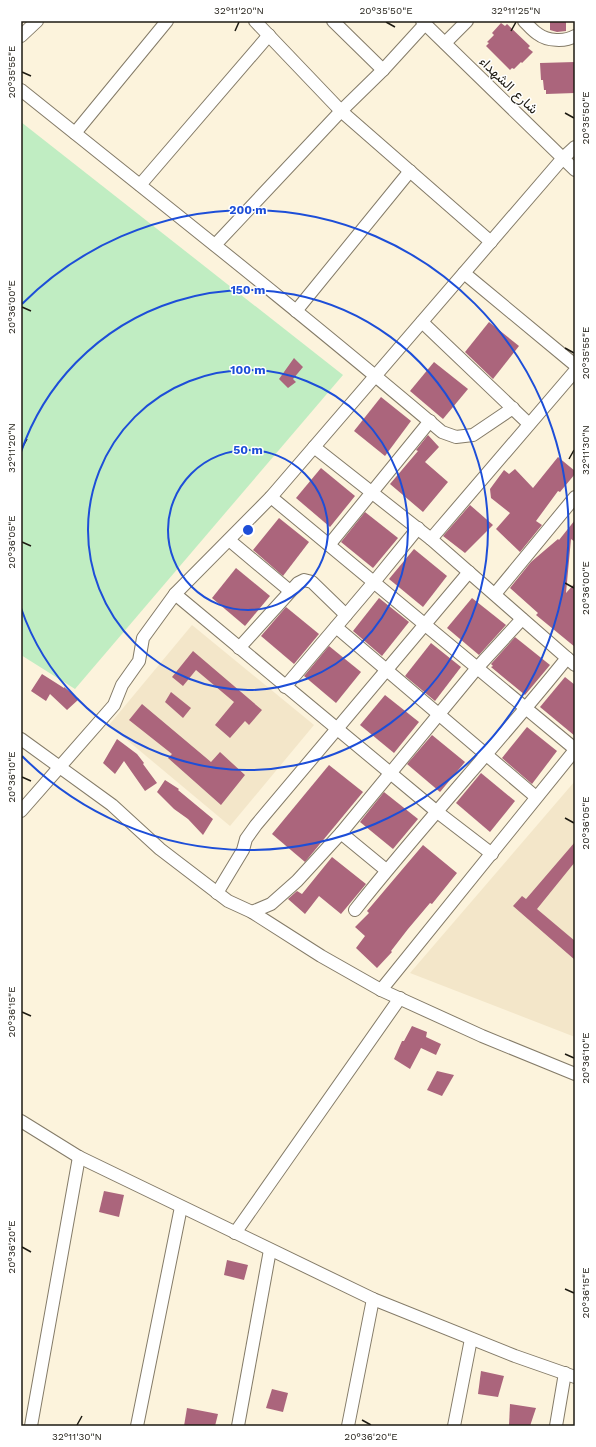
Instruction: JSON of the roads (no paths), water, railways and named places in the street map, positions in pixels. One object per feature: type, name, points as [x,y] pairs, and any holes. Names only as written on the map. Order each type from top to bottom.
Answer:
[{"type":"street","points":[[21,36],[37,21]]},
{"type":"street","points":[[76,133],[167,21]]},
{"type":"street","points":[[255,21],[341,111],[491,242]]},
{"type":"street","points":[[334,21],[383,70]]},
{"type":"street","points":[[445,43],[467,21]]},
{"type":"street","points":[[524,21],[539,35],[552,40],[575,36]]},
{"type":"street","points":[[215,245],[341,111],[383,70],[423,23]]},
{"type":"street","name":"شارع الشهداء","points":[[423,23],[575,170]]},
{"type":"street","points":[[140,185],[269,35]]},
{"type":"street","points":[[21,90],[215,245],[375,375],[442,432],[456,437],[473,435],[513,408]]},
{"type":"street","points":[[21,811],[114,705],[122,685],[138,661],[143,638],[176,594],[271,496],[563,158],[575,147]]},
{"type":"street","points":[[296,311],[410,171]]},
{"type":"street","points":[[464,273],[575,365]]},
{"type":"street","points":[[422,322],[529,424]]},
{"type":"street","points":[[431,538],[575,371]]},
{"type":"street","points":[[329,545],[430,421]]},
{"type":"street","points":[[314,447],[431,538],[572,662],[526,708],[386,870],[355,910]]},
{"type":"street","points":[[271,496],[526,708],[574,755],[536,797],[492,854],[381,990]]},
{"type":"street","points":[[495,594],[575,496]]},
{"type":"street","points":[[285,687],[346,616],[418,528]]},
{"type":"street","points":[[229,540],[290,591]]},
{"type":"street","points":[[218,893],[243,850],[246,839],[256,825],[469,572]]},
{"type":"street","points":[[239,648],[290,591],[298,583],[304,580],[312,582],[346,616]]},
{"type":"street","points":[[176,594],[336,729],[436,811],[492,854]]},
{"type":"street","points":[[252,912],[271,904],[284,894],[341,833],[477,668],[522,619]]},
{"type":"street","points":[[336,627],[536,797]]},
{"type":"street","points":[[21,740],[112,806],[160,849],[228,901],[252,912],[321,956],[381,990],[482,1036],[575,1074]]},
{"type":"street","points":[[341,833],[386,870]]},
{"type":"street","points":[[234,1233],[400,998]]},
{"type":"street","points":[[21,1121],[79,1157],[373,1300],[471,1339],[570,1375],[556,1426]]},
{"type":"street","points":[[31,1426],[79,1157]]},
{"type":"street","points":[[138,1426],[181,1207]]},
{"type":"street","points":[[238,1426],[270,1250]]},
{"type":"street","points":[[348,1426],[373,1300]]},
{"type":"street","points":[[454,1426],[471,1339]]}]
